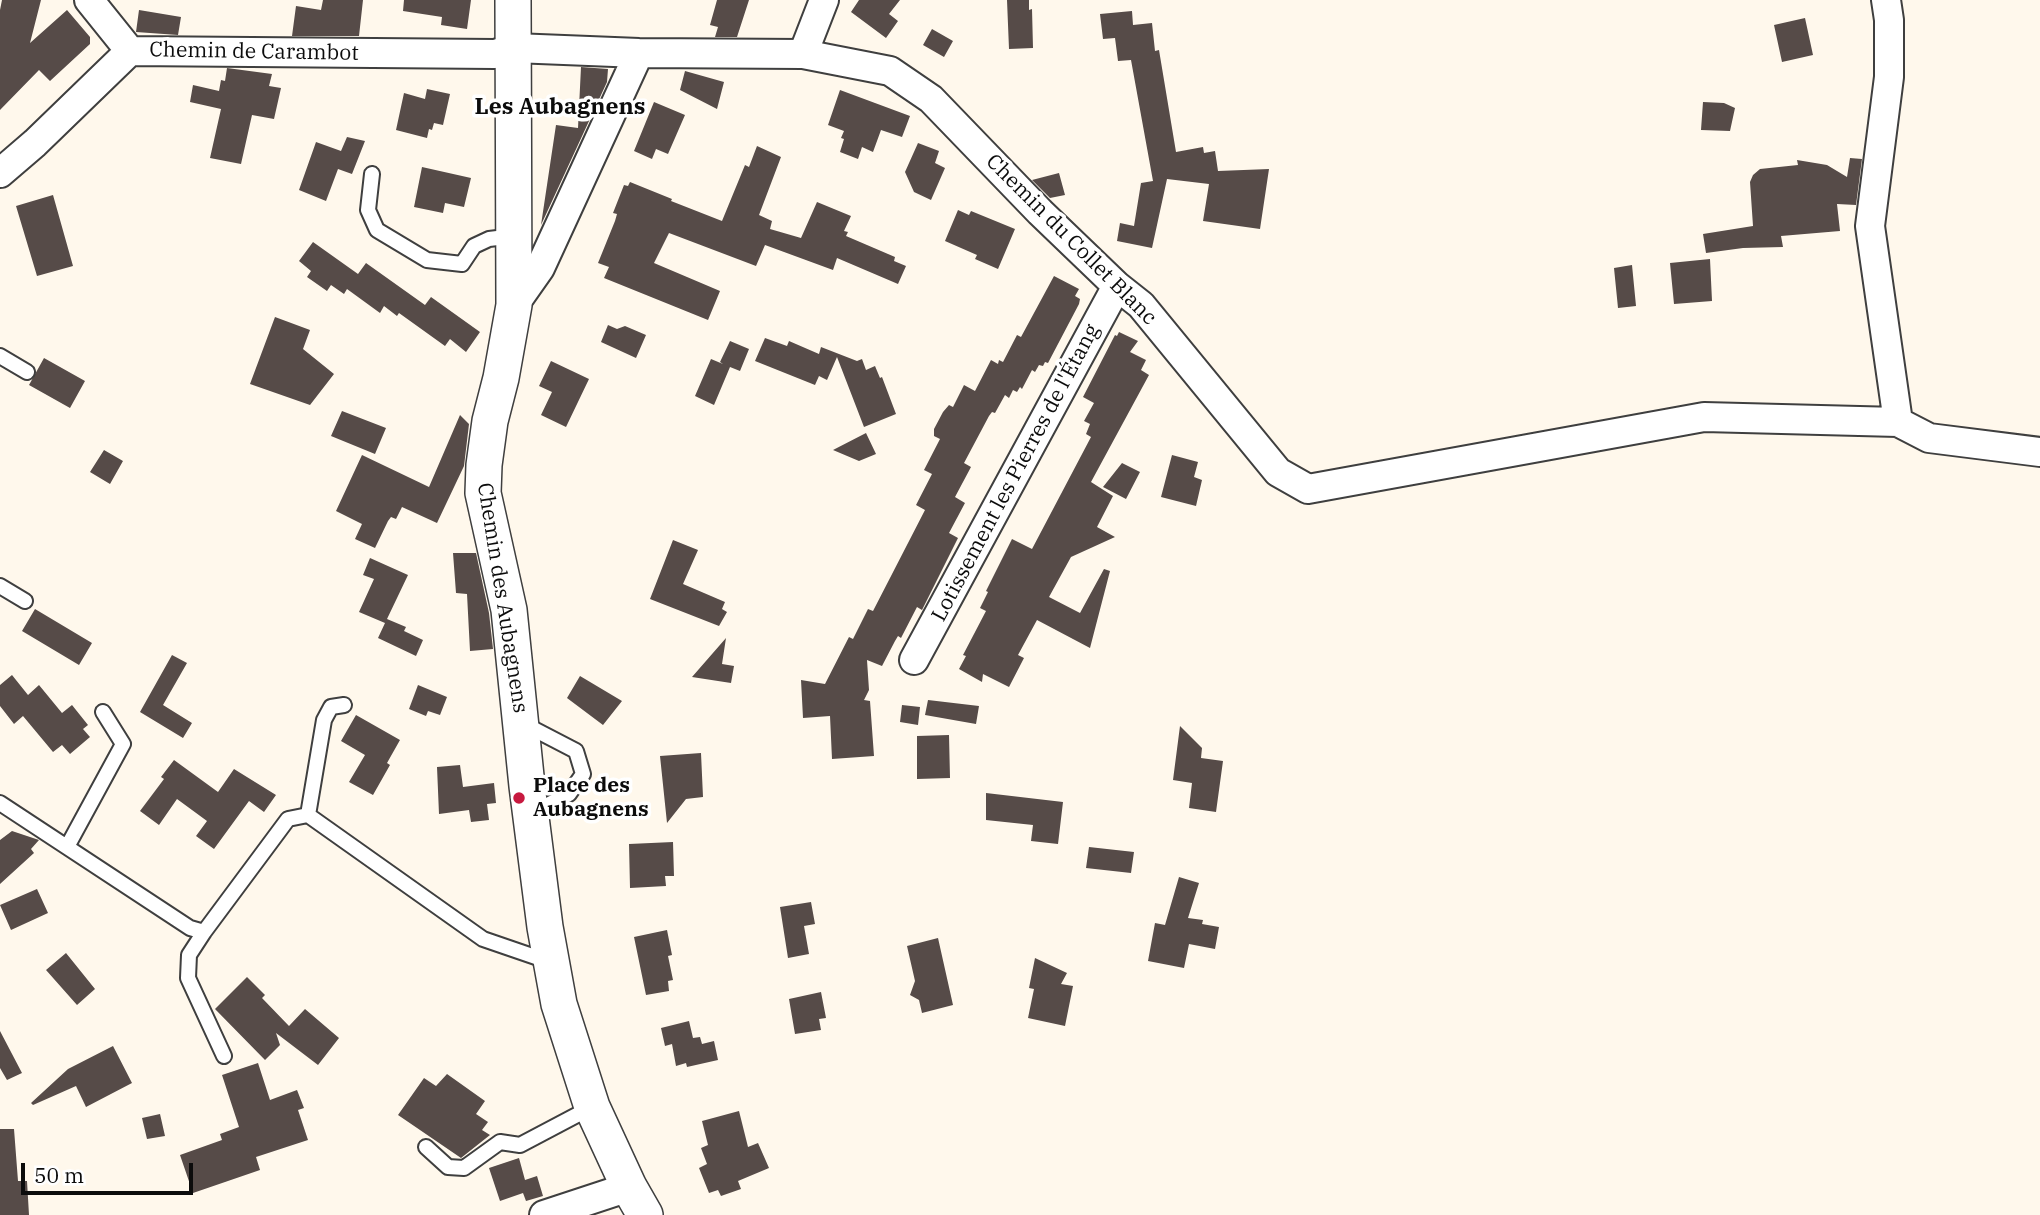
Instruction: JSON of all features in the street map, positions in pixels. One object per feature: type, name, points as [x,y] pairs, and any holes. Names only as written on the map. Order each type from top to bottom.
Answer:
[{"type":"street","points":[[89,0],[130,51]]},
{"type":"street","name":"Chemin des Aubagnens","points":[[513,0],[514,305],[490,421],[483,493],[509,610],[531,814],[559,1004],[592,1107],[637,1201]]},
{"type":"street","points":[[803,54],[824,0]]},
{"type":"street","points":[[1886,0],[1889,20],[1889,77],[1870,226],[1898,422]]},
{"type":"street","name":"Chemin de Carambot","points":[[0,173],[130,51],[495,54],[514,48]]},
{"type":"street","name":"Chemin du Collet Blanc","points":[[514,48],[639,53],[803,54],[890,71],[932,99],[1040,212],[1117,286],[1141,305],[1278,472],[1308,489],[1703,417],[1898,422],[1929,438],[2040,452]]},
{"type":"street","points":[[514,305],[540,268],[639,53]]},
{"type":"street","name":"Lotissement les Pierres de l'Étang","points":[[914,660],[1117,286]]},
{"type":"street","points":[[544,1215],[637,1201]]},
{"type":"lane","points":[[372,174],[368,210],[377,230],[428,260],[462,264],[474,246],[489,239],[515,236]]},
{"type":"lane","points":[[0,356],[27,372]]},
{"type":"lane","points":[[0,586],[25,601]]},
{"type":"lane","points":[[307,815],[324,720],[331,707],[344,705]]},
{"type":"lane","points":[[67,847],[123,744],[103,712]]},
{"type":"lane","points":[[521,722],[576,751],[583,774],[569,794],[531,814]]},
{"type":"lane","points":[[0,803],[190,928],[204,932]]},
{"type":"lane","points":[[224,1056],[188,978],[190,955],[288,819],[307,815],[483,939],[552,963]]},
{"type":"lane","points":[[426,1147],[449,1167],[464,1168],[500,1142],[520,1145],[592,1107]]},
{"type":"building","points":[[2,0],[41,0],[30,43],[67,10],[90,37],[90,44],[50,81],[39,70],[0,110],[0,10]]},
{"type":"building","points":[[323,0],[363,0],[359,36],[292,36],[296,6],[321,10]]},
{"type":"building","points":[[404,0],[471,0],[467,29],[441,25],[442,17],[403,11]]},
{"type":"building","points":[[717,0],[749,0],[737,37],[715,37],[718,27],[710,25]]},
{"type":"building","points":[[859,0],[900,0],[889,14],[898,21],[886,38],[851,12]]},
{"type":"building","points":[[1007,0],[1029,0],[1029,10],[1032,9],[1033,48],[1009,49]]},
{"type":"building","points":[[139,10],[181,17],[178,35],[136,32]]},
{"type":"building","points":[[1132,11],[1133,25],[1152,23],[1155,51],[1159,50],[1176,152],[1203,147],[1204,153],[1215,151],[1218,171],[1269,169],[1260,229],[1203,221],[1209,184],[1167,179],[1152,248],[1117,241],[1120,223],[1134,226],[1141,183],[1153,181],[1131,60],[1118,61],[1115,38],[1103,39],[1100,14]]},
{"type":"building","points":[[1805,18],[1813,55],[1782,62],[1774,25]]},
{"type":"building","points":[[932,29],[953,41],[944,57],[923,45]]},
{"type":"building","points":[[581,67],[608,69],[607,82],[541,225],[556,125],[578,128]]},
{"type":"building","points":[[227,68],[272,74],[269,86],[281,88],[274,119],[252,115],[241,164],[210,158],[221,109],[190,102],[193,85],[219,91],[221,80],[225,81]]},
{"type":"building","points":[[685,71],[724,82],[717,109],[680,90]]},
{"type":"building","points":[[427,89],[450,94],[443,125],[434,123],[427,138],[396,130],[404,93],[425,99]]},
{"type":"building","points":[[840,90],[910,116],[902,137],[881,130],[873,152],[862,147],[858,159],[840,152],[844,131],[828,125]]},
{"type":"building","points":[[654,102],[685,115],[668,154],[656,149],[652,159],[634,151]]},
{"type":"building","points":[[1703,102],[1724,103],[1735,108],[1730,131],[1701,130]]},
{"type":"building","points":[[347,137],[365,141],[352,174],[338,169],[326,201],[299,190],[316,142],[341,151]]},
{"type":"building","points":[[918,143],[939,151],[935,163],[945,168],[931,200],[914,192],[905,172]]},
{"type":"building","points":[[757,146],[781,157],[759,215],[772,221],[770,229],[801,238],[817,202],[851,216],[844,231],[848,232],[846,236],[895,257],[894,261],[906,266],[898,284],[837,258],[833,270],[765,245],[756,266],[669,233],[654,263],[720,291],[708,320],[604,278],[609,267],[598,263],[615,221],[617,214],[613,213],[624,185],[628,186],[630,182],[722,221],[745,165],[749,167]]},
{"type":"building","points":[[1850,158],[1862,159],[1856,205],[1837,204],[1840,231],[1781,236],[1783,247],[1743,248],[1706,253],[1703,234],[1753,226],[1750,182],[1760,169],[1798,165],[1797,160],[1827,165],[1847,177]]},
{"type":"building","points":[[422,167],[471,178],[464,207],[445,203],[443,213],[414,207]]},
{"type":"building","points":[[1059,173],[1065,195],[1050,198],[1032,180]]},
{"type":"building","points":[[53,195],[73,266],[37,276],[16,206]]},
{"type":"building","points":[[958,210],[969,215],[971,211],[1015,229],[998,269],[975,259],[977,255],[945,241]]},
{"type":"building","points":[[313,242],[358,274],[366,263],[425,305],[431,297],[480,332],[466,352],[450,339],[445,346],[399,313],[397,316],[384,306],[380,313],[347,289],[344,294],[331,285],[327,291],[307,277],[311,271],[299,261]]},
{"type":"building","points":[[1710,259],[1712,301],[1674,304],[1670,263]]},
{"type":"building","points":[[1632,265],[1636,306],[1618,308],[1614,268]]},
{"type":"building","points":[[1054,276],[1079,289],[1075,296],[1080,299],[1079,304],[1048,363],[1039,365],[1035,372],[1032,370],[1022,389],[1020,387],[1017,392],[1013,390],[1009,398],[1005,395],[995,413],[992,412],[989,416],[964,463],[971,467],[955,497],[965,503],[949,533],[958,538],[922,610],[917,607],[882,666],[867,660],[869,690],[864,700],[870,701],[874,756],[832,759],[830,716],[803,718],[801,680],[825,684],[849,637],[853,639],[868,609],[873,611],[925,510],[916,505],[932,474],[924,470],[940,439],[934,436],[934,429],[943,412],[949,405],[953,407],[964,385],[975,391],[991,360],[998,364],[999,360],[1003,362],[1017,335],[1021,337]]},
{"type":"building","points":[[275,317],[310,330],[303,349],[334,374],[310,405],[250,384]]},
{"type":"building","points":[[608,325],[617,329],[625,326],[646,335],[636,358],[601,342]]},
{"type":"building","points":[[1119,332],[1138,341],[1130,352],[1146,360],[1141,370],[1149,375],[1091,482],[1113,496],[1097,527],[1115,537],[1071,557],[1049,597],[1080,613],[1104,569],[1110,571],[1090,648],[1037,620],[1018,655],[1024,658],[1009,687],[983,674],[982,682],[959,669],[966,656],[963,655],[986,611],[980,608],[988,592],[986,591],[1012,539],[1032,549],[1091,437],[1086,434],[1090,424],[1084,421],[1094,403],[1083,397]]},
{"type":"building","points":[[765,338],[787,346],[789,341],[819,354],[821,347],[857,361],[862,359],[866,370],[875,366],[896,414],[864,427],[837,357],[827,380],[819,376],[815,385],[755,361]]},
{"type":"building","points":[[730,341],[749,349],[740,371],[730,367],[714,405],[695,396],[711,359],[723,364],[720,362]]},
{"type":"building","points":[[44,358],[85,381],[70,408],[29,385]]},
{"type":"building","points":[[551,361],[589,379],[566,427],[541,415],[552,392],[539,386]]},
{"type":"building","points":[[342,411],[386,428],[375,454],[331,436]]},
{"type":"building","points":[[460,415],[469,424],[464,466],[437,523],[402,507],[396,519],[391,517],[388,521],[375,548],[355,539],[362,524],[336,511],[362,455],[429,487]]},
{"type":"building","points":[[866,433],[876,454],[859,461],[833,450]]},
{"type":"building","points":[[104,450],[123,461],[110,484],[90,472]]},
{"type":"building","points":[[1172,455],[1198,462],[1194,477],[1202,480],[1196,506],[1161,497]]},
{"type":"building","points":[[1122,463],[1140,472],[1126,499],[1103,487]]},
{"type":"building","points":[[673,540],[698,550],[683,584],[725,602],[722,609],[727,612],[719,626],[650,599]]},
{"type":"building","points":[[453,553],[476,553],[489,613],[493,649],[470,651],[467,594],[456,593]]},
{"type":"building","points":[[370,558],[408,575],[387,619],[406,627],[404,631],[423,640],[416,656],[378,638],[385,623],[359,612],[374,579],[363,575]]},
{"type":"building","points":[[35,609],[92,643],[79,665],[22,631]]},
{"type":"building","points":[[726,638],[722,664],[734,666],[731,683],[692,677]]},
{"type":"building","points":[[172,655],[187,663],[163,705],[192,723],[183,738],[140,712]]},
{"type":"building","points":[[12,675],[28,695],[39,685],[62,713],[72,705],[88,725],[83,729],[90,737],[70,754],[62,745],[53,752],[23,716],[14,724],[0,706],[0,685]]},
{"type":"building","points":[[580,676],[622,701],[603,725],[567,698]]},
{"type":"building","points":[[418,685],[447,697],[440,715],[428,711],[426,716],[409,709]]},
{"type":"building","points":[[928,700],[979,706],[976,724],[925,715]]},
{"type":"building","points":[[902,705],[920,707],[918,725],[900,722]]},
{"type":"building","points":[[356,715],[400,740],[373,795],[349,782],[365,755],[341,741]]},
{"type":"building","points":[[1180,726],[1202,748],[1201,758],[1223,761],[1216,812],[1189,808],[1192,783],[1173,780]]},
{"type":"building","points":[[949,735],[950,778],[917,779],[917,736]]},
{"type":"building","points":[[701,753],[703,797],[686,799],[667,823],[660,756]]},
{"type":"building","points":[[174,760],[218,792],[234,769],[276,795],[264,812],[249,801],[214,849],[196,836],[207,821],[177,799],[159,825],[140,811],[164,779],[161,777]]},
{"type":"building","points":[[460,765],[463,787],[494,783],[496,803],[487,804],[489,820],[471,822],[469,810],[439,814],[437,767]]},
{"type":"building","points":[[986,793],[1063,802],[1058,844],[1031,841],[1033,825],[986,820]]},
{"type":"building","points":[[12,831],[39,840],[31,849],[34,853],[0,884],[0,840]]},
{"type":"building","points":[[673,842],[674,876],[665,876],[666,886],[630,888],[629,844]]},
{"type":"building","points":[[1089,847],[1134,852],[1131,873],[1086,868]]},
{"type":"building","points":[[1179,877],[1199,883],[1188,918],[1203,920],[1202,924],[1219,927],[1215,949],[1189,944],[1184,968],[1148,961],[1155,923],[1165,925]]},
{"type":"building","points":[[37,889],[48,913],[11,930],[0,905]]},
{"type":"building","points":[[811,902],[815,924],[804,926],[809,954],[788,958],[780,907]]},
{"type":"building","points":[[667,930],[672,955],[668,956],[673,980],[668,981],[669,991],[646,995],[634,937]]},
{"type":"building","points":[[938,938],[953,1005],[922,1013],[919,1000],[910,995],[915,981],[907,946]]},
{"type":"building","points":[[66,953],[95,989],[77,1005],[46,970]]},
{"type":"building","points":[[1035,958],[1067,973],[1061,984],[1073,986],[1065,1026],[1028,1018],[1034,989],[1029,988]]},
{"type":"building","points":[[247,977],[265,995],[262,998],[289,1026],[305,1009],[339,1038],[318,1065],[276,1033],[280,1045],[265,1060],[215,1009]]},
{"type":"building","points":[[821,992],[826,1018],[819,1019],[821,1030],[795,1034],[789,999]]},
{"type":"building","points":[[689,1021],[693,1038],[700,1037],[702,1044],[714,1041],[718,1060],[687,1067],[686,1063],[676,1066],[672,1044],[665,1046],[661,1028]]},
{"type":"building","points":[[0,1031],[22,1073],[7,1080],[0,1068]]},
{"type":"building","points":[[113,1046],[132,1083],[86,1107],[76,1086],[33,1105],[31,1103],[68,1069]]},
{"type":"building","points":[[258,1063],[270,1100],[297,1090],[304,1108],[298,1110],[308,1140],[256,1157],[260,1170],[193,1193],[180,1155],[222,1140],[220,1134],[239,1127],[222,1075]]},
{"type":"building","points":[[447,1074],[485,1101],[476,1114],[488,1122],[482,1130],[490,1135],[461,1158],[398,1115],[424,1078],[436,1086]]},
{"type":"building","points":[[739,1111],[748,1147],[758,1143],[769,1168],[738,1181],[741,1189],[721,1196],[718,1190],[709,1193],[699,1168],[707,1164],[701,1148],[708,1145],[702,1121]]},
{"type":"building","points":[[160,1114],[165,1136],[147,1139],[142,1118]]},
{"type":"building","points":[[0,1129],[14,1129],[18,1181],[27,1181],[29,1215],[0,1215]]},
{"type":"building","points":[[519,1158],[525,1180],[537,1176],[543,1196],[526,1201],[523,1193],[500,1201],[489,1168]]},
{"type":"place","name":"Place des Aubagnens","points":[[519,798]]},
{"type":"district","name":"Les Aubagnens","points":[[560,107]]}]
